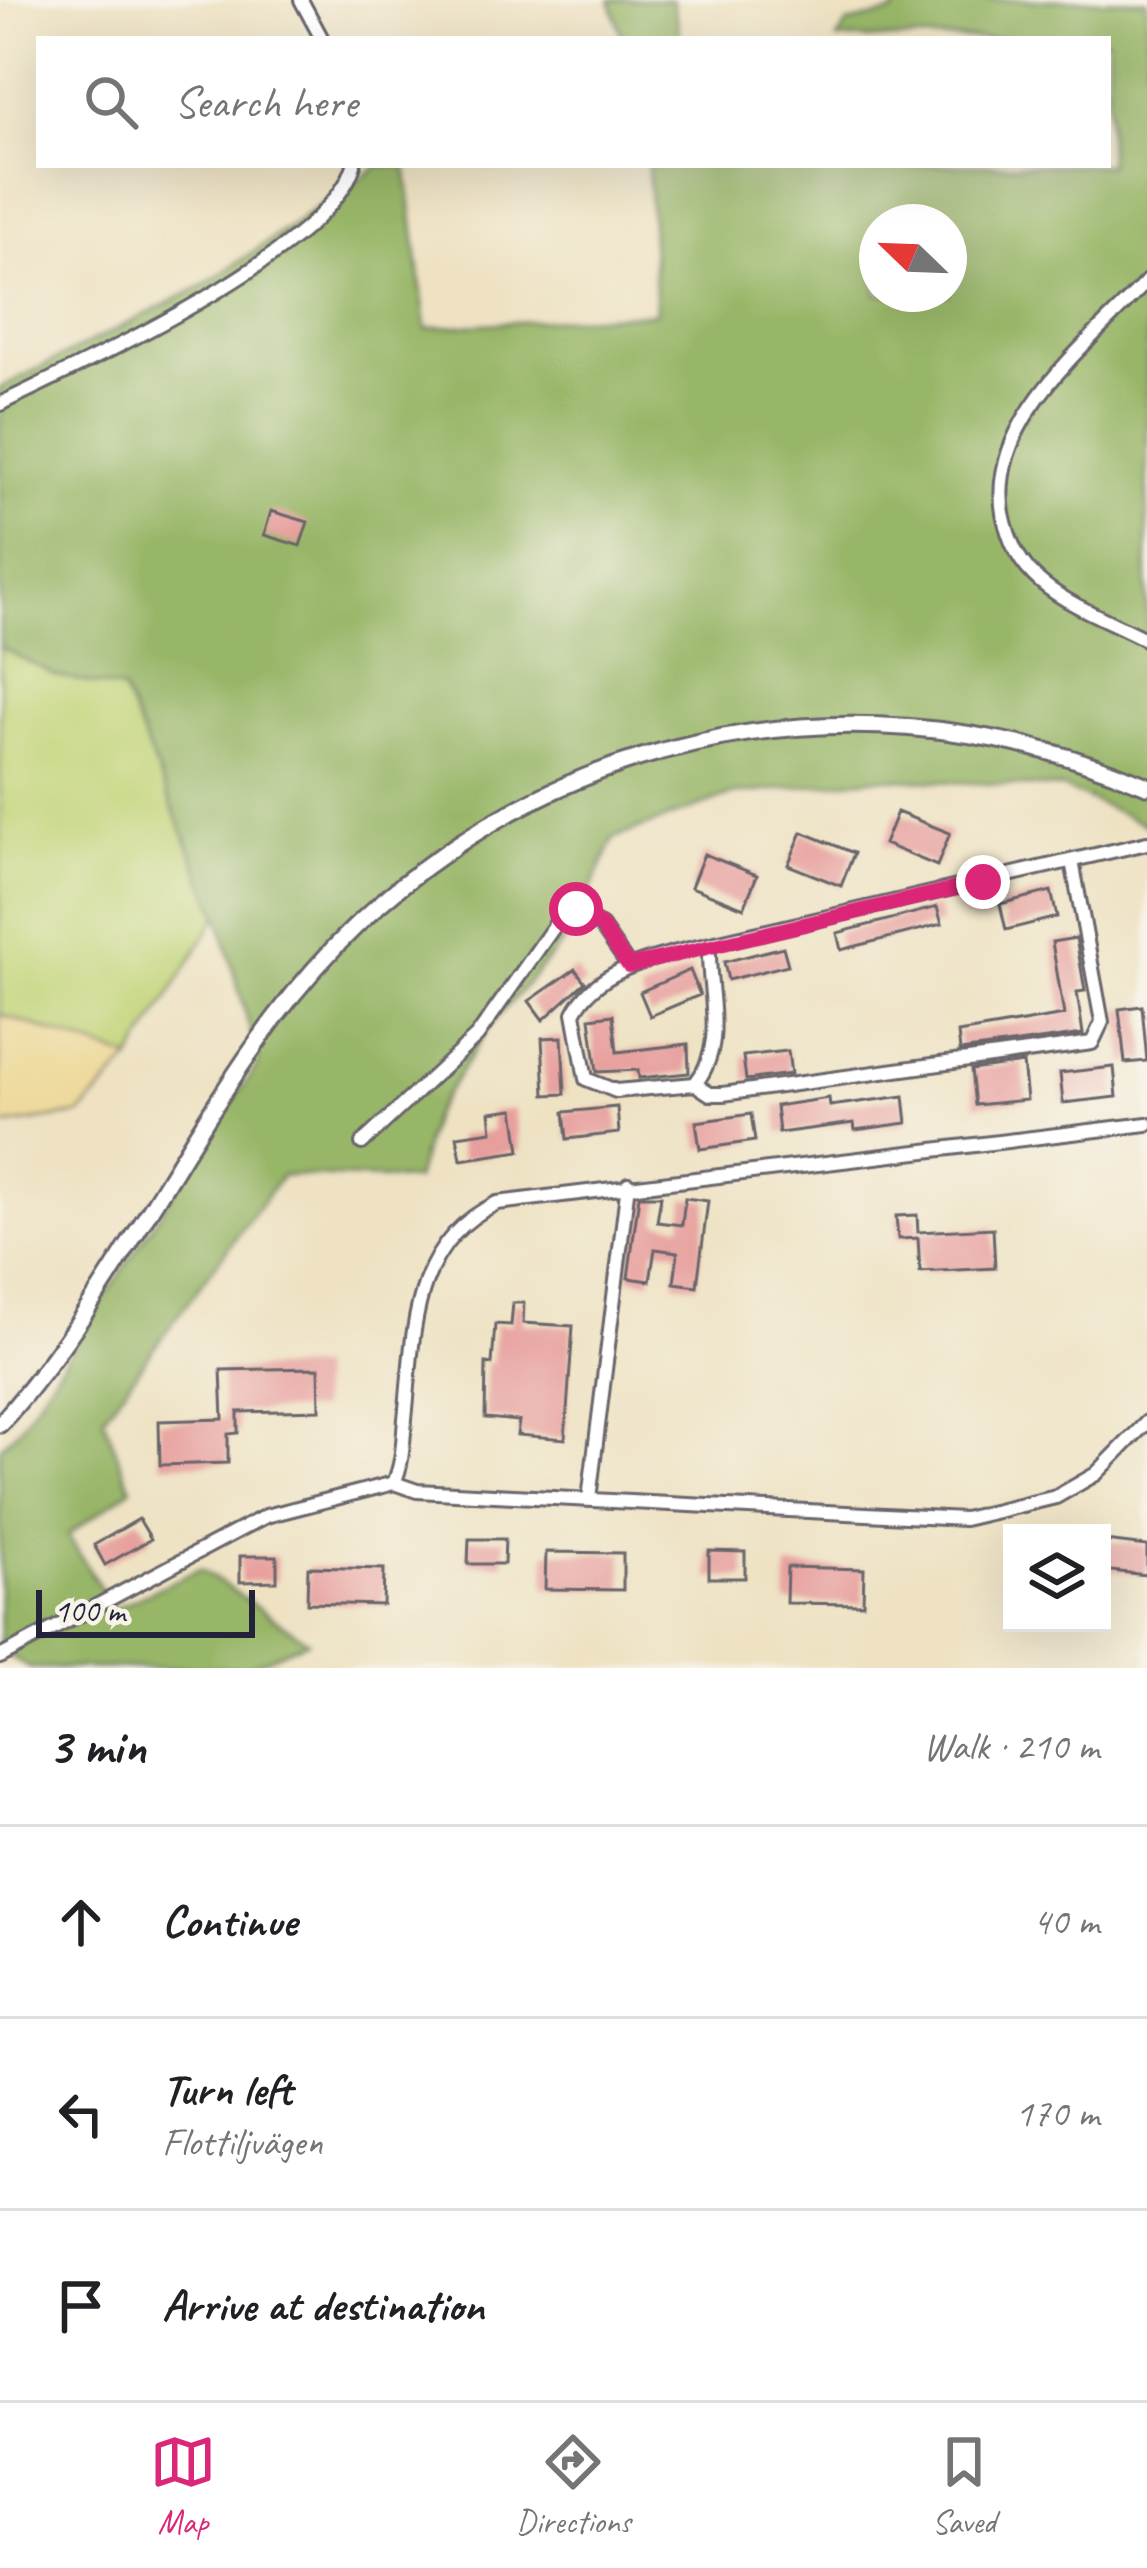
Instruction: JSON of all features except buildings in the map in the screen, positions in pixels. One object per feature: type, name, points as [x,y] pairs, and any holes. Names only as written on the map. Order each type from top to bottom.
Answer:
[{"type":"street","points":[[301,0],[320,36]]},
{"type":"street","points":[[0,404],[256,268],[303,232],[352,168]]},
{"type":"street","points":[[1147,281],[1010,440],[1000,493],[1008,538],[1023,565],[1045,586],[1147,640]]},
{"type":"street","points":[[0,1424],[95,1294],[271,1023],[323,958],[412,875],[523,805],[661,750],[762,729],[815,725],[916,727],[1008,740],[1094,764],[1147,786]]},
{"type":"street","points":[[1072,861],[1102,1022],[1092,1043],[1076,1049],[723,1094],[710,1094],[695,1084],[616,1091],[598,1086],[580,1071],[574,1013],[596,986],[629,966],[1147,842]]},
{"type":"street","points":[[362,1143],[477,1036],[560,918],[576,909],[589,918],[629,966]]},
{"type":"street","points":[[695,1084],[711,1057],[713,1038],[709,945]]},
{"type":"street","points":[[394,1483],[422,1285],[440,1248],[477,1213],[496,1203],[1147,1124]]},
{"type":"street","points":[[589,1499],[628,1184]]},
{"type":"street","points":[[0,1657],[266,1516],[394,1483],[417,1491],[964,1519],[1056,1497],[1096,1474],[1147,1422]]},
{"type":"green space","points":[[610,0],[672,0],[680,36],[622,36]]},
{"type":"green space","points":[[903,0],[1147,0],[1147,825],[1063,788],[879,778],[730,795],[614,838],[571,933],[489,1027],[433,1114],[415,1180],[282,1175],[103,1417],[131,1489],[68,1535],[113,1609],[200,1569],[308,1641],[245,1668],[30,1668],[0,1650],[0,1447],[18,1430],[259,1062],[218,915],[123,690],[57,676],[0,647],[0,388],[206,284],[376,168],[406,168],[426,328],[656,313],[648,168],[1111,168],[1111,36],[839,36],[848,23],[893,13]]},
{"type":"green space","points":[[0,647],[57,676],[123,690],[218,915],[131,1059],[0,1014]]},
{"type":"sand","points":[[0,1014],[131,1059],[80,1114],[0,1126]]},
{"type":"route","points":[[576,909],[602,927],[629,966],[983,882]]}]
